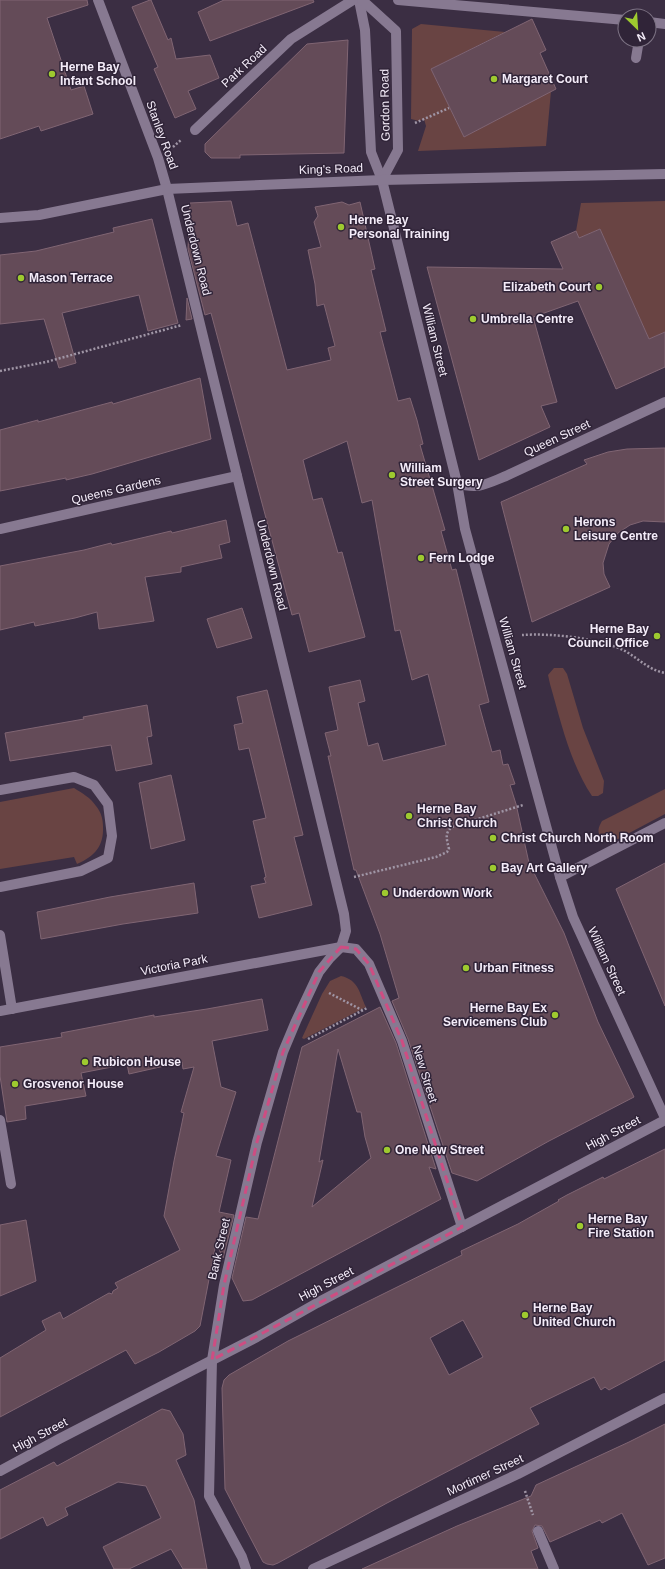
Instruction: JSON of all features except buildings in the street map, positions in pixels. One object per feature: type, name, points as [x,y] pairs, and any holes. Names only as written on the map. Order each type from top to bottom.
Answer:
[{"type":"street","name":"Stanley Road","points":[[98,0],[158,158],[167,189]]},
{"type":"street","name":"Park Road","points":[[195,130],[292,39],[353,0]]},
{"type":"street","name":"Gordon Road","points":[[359,0],[364,30],[371,152],[382,180]]},
{"type":"street","name":"Gordon Road","points":[[362,0],[396,32],[398,150],[382,180]]},
{"type":"street","points":[[398,0],[617,19]]},
{"type":"street","points":[[636,58],[638,48]]},
{"type":"street","name":"King's Road","points":[[0,218],[39,215],[167,189],[382,180],[665,174]]},
{"type":"street","name":"William Street","points":[[382,180],[457,483],[465,529],[540,798],[560,877],[573,917],[665,1119]]},
{"type":"street","name":"Underdown Road","points":[[167,189],[344,914],[346,931],[341,947]]},
{"type":"street","name":"Queen Street","points":[[457,483],[469,487],[483,486],[665,402]]},
{"type":"street","name":"Queens Gardens","points":[[0,530],[237,476]]},
{"type":"street","points":[[0,790],[74,777],[94,785],[108,804],[112,836],[108,858],[81,871],[0,887]]},
{"type":"street","points":[[560,877],[665,823]]},
{"type":"street","points":[[0,935],[12,1009]]},
{"type":"street","name":"Bank Street","points":[[246,1569],[242,1557],[209,1496],[212,1360],[224,1285],[257,1142],[283,1052],[319,972],[341,947]]},
{"type":"street","name":"New Street","points":[[341,947],[356,949],[369,964],[402,1041],[462,1227]]},
{"type":"street","name":"Victoria Park","points":[[0,1011],[341,947]]},
{"type":"street","name":"High Street","points":[[0,1471],[59,1438],[212,1360],[665,1119]]},
{"type":"street","points":[[0,1120],[11,1184]]},
{"type":"street","name":"Mortimer Street","points":[[313,1569],[518,1474],[665,1398]]},
{"type":"street","points":[[538,1531],[554,1569]]},
{"type":"path","points":[[158,158],[195,130]]},
{"type":"path","points":[[0,371],[46,362],[199,320]]},
{"type":"path","points":[[522,635],[534,634],[567,637],[608,644],[625,651],[652,669],[665,673]]},
{"type":"path","points":[[336,882],[447,852],[449,849],[446,838],[448,830],[452,827],[540,798]]},
{"type":"path","points":[[313,984],[363,1010]]},
{"type":"path","points":[[283,1052],[384,999]]},
{"type":"path","points":[[518,1474],[538,1531]]},
{"type":"highlighted area","points":[[341,947],[356,949],[369,964],[402,1041],[462,1227],[212,1360],[224,1285],[257,1142],[283,1052],[319,972]]},
{"type":"shaded area","points":[[421,24],[505,32],[431,69],[464,137],[551,91],[546,146],[418,151],[426,126],[424,119],[419,121],[411,119],[412,29]]},
{"type":"shaded area","points":[[665,201],[665,332],[649,339],[600,229],[579,238],[576,231],[581,203]]},
{"type":"shaded area","points":[[554,668],[563,668],[567,674],[583,728],[604,781],[603,793],[598,796],[592,796],[584,783],[567,742],[548,675]]},
{"type":"shaded area","points":[[74,788],[92,801],[98,808],[103,821],[102,839],[97,850],[89,858],[77,864],[74,857],[0,869],[0,802]]},
{"type":"shaded area","points":[[665,789],[665,814],[618,839],[608,841],[601,839],[598,830],[602,821]]},
{"type":"shaded area","points":[[341,976],[347,978],[355,984],[366,1007],[304,1039],[302,1038],[322,994],[330,981]]},
{"type":"place","name":"Herne Bay Infant School","points":[[52,74]]},
{"type":"place","name":"Margaret Court","points":[[494,79]]},
{"type":"place","name":"Herne Bay Personal Training","points":[[341,227]]},
{"type":"place","name":"Mason Terrace","points":[[21,278]]},
{"type":"place","name":"Elizabeth Court","points":[[599,287]]},
{"type":"place","name":"Umbrella Centre","points":[[473,319]]},
{"type":"place","name":"William Street Surgery","points":[[392,475]]},
{"type":"place","name":"Herons Leisure Centre","points":[[566,529]]},
{"type":"place","name":"Fern Lodge","points":[[421,558]]},
{"type":"place","name":"Herne Bay Council Office","points":[[657,636]]},
{"type":"place","name":"Herne Bay Christ Church","points":[[409,816]]},
{"type":"place","name":"Christ Church North Room","points":[[493,838]]},
{"type":"place","name":"Bay Art Gallery","points":[[493,868]]},
{"type":"place","name":"Underdown Work","points":[[385,893]]},
{"type":"place","name":"Urban Fitness","points":[[466,968]]},
{"type":"place","name":"Herne Bay Ex Servicemens Club","points":[[555,1015]]},
{"type":"place","name":"Rubicon House","points":[[85,1062]]},
{"type":"place","name":"Grosvenor House","points":[[15,1084]]},
{"type":"place","name":"One New Street","points":[[387,1150]]},
{"type":"place","name":"Herne Bay Fire Station","points":[[580,1226]]},
{"type":"place","name":"Herne Bay United Church","points":[[525,1315]]}]
